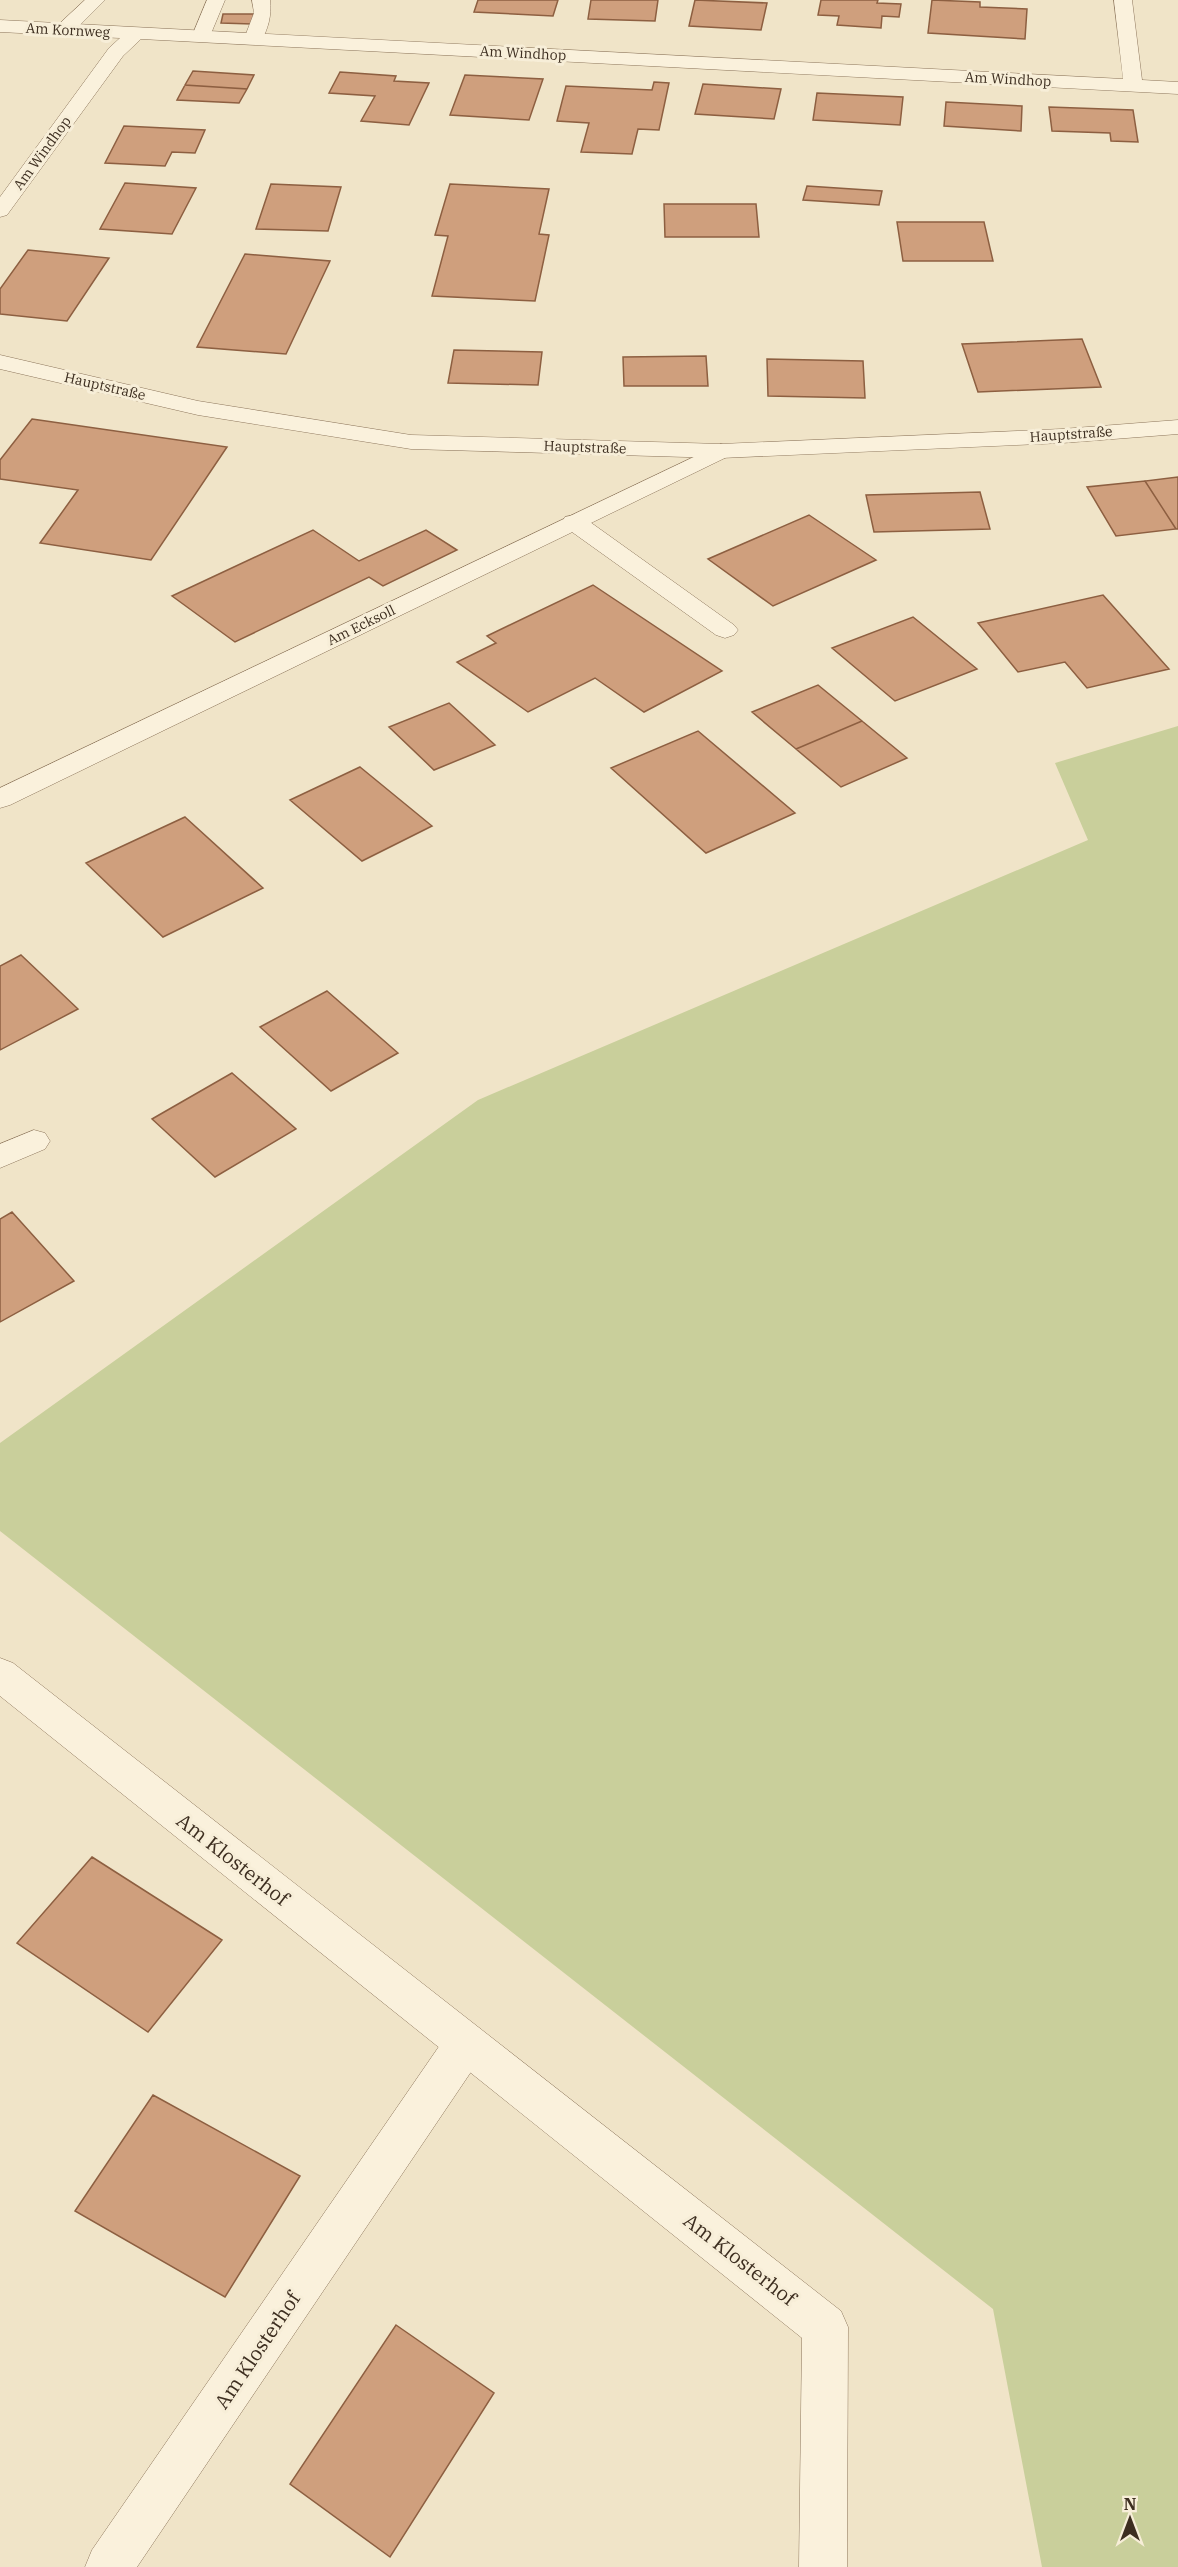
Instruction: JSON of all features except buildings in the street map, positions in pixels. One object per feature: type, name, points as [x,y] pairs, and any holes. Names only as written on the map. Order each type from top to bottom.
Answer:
[{"type":"street","points":[[65,29],[96,0]]},
{"type":"street","points":[[201,36],[216,0]]},
{"type":"street","points":[[253,39],[263,13],[261,0]]},
{"type":"street","points":[[1123,0],[1133,85]]},
{"type":"street","name":"Am Kornweg","points":[[0,26],[136,33]]},
{"type":"street","name":"Am Windhop","points":[[0,211],[116,52],[136,33],[1178,88]]},
{"type":"street","name":"Hauptstraße","points":[[0,362],[198,408],[411,442],[721,451],[1062,436],[1178,427]]},
{"type":"street","name":"Am Ecksoll","points":[[0,799],[721,451]]},
{"type":"street","points":[[574,522],[725,630]]},
{"type":"street","points":[[0,1157],[34,1141]]},
{"type":"street","name":"Am Klosterhof","points":[[0,1674],[825,2327],[823,2567]]},
{"type":"street","name":"Am Klosterhof","points":[[109,2567],[466,2043]]},
{"type":"green space","points":[[1178,726],[1178,2567],[1042,2567],[993,2309],[0,1531],[0,1443],[478,1100],[1088,840],[1055,763]]}]
